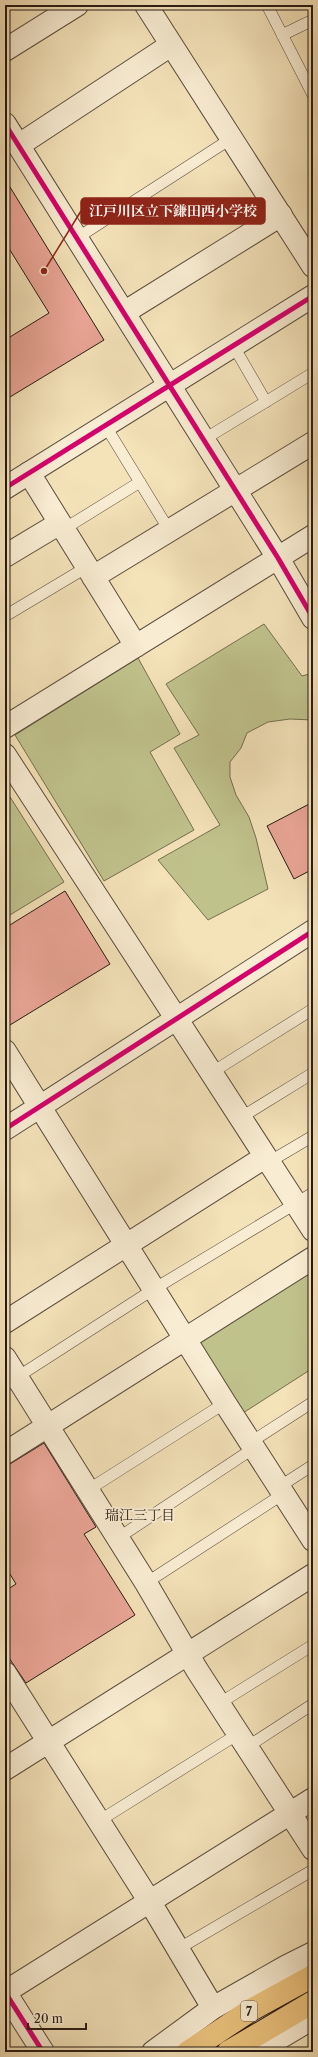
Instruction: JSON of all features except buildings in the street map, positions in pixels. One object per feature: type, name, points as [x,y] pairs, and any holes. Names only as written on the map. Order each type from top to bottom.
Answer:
[{"type":"highway","name":"7","points":[[188,2052],[251,2010],[313,1976]]},
{"type":"highway","name":"7","points":[[228,2052],[313,2002]]},
{"type":"street","points":[[5,50],[77,5]]},
{"type":"street","points":[[146,5],[313,266]]},
{"type":"street","points":[[18,145],[171,45]]},
{"type":"street","points":[[5,124],[125,312],[203,440],[278,558],[313,618]]},
{"type":"street","points":[[125,312],[281,214]]},
{"type":"street","points":[[5,488],[313,296]]},
{"type":"street","points":[[90,572],[169,530],[313,442]]},
{"type":"street","points":[[29,473],[136,646]]},
{"type":"street","points":[[5,556],[62,526]]},
{"type":"street","points":[[5,727],[313,536]]},
{"type":"street","points":[[5,755],[267,1160],[304,1199],[313,1230]]},
{"type":"street","points":[[5,1129],[313,931]]},
{"type":"street","points":[[5,1051],[185,1340],[313,1540]]},
{"type":"street","points":[[5,1322],[126,1245],[267,1160]]},
{"type":"street","points":[[5,1453],[313,1258]]},
{"type":"street","points":[[5,1358],[11,1381],[48,1427],[242,1740],[313,1849]]},
{"type":"street","points":[[5,1769],[313,1575]]},
{"type":"street","points":[[5,1674],[150,1902],[213,2008]]},
{"type":"street","points":[[42,2052],[5,1992],[313,1799]]},
{"type":"street","points":[[153,2052],[213,2008],[313,1953]]},
{"type":"street","points":[[256,2052],[313,2018]]},
{"type":"lane","points":[[267,5],[310,84],[313,95]]},
{"type":"lane","points":[[282,35],[313,20]]},
{"type":"lane","points":[[77,238],[232,138]]},
{"type":"lane","points":[[233,345],[266,402]]},
{"type":"lane","points":[[203,440],[313,373]]},
{"type":"lane","points":[[106,425],[169,530]]},
{"type":"lane","points":[[62,526],[140,482]]},
{"type":"lane","points":[[5,616],[90,572]]},
{"type":"lane","points":[[212,1073],[313,1009]]},
{"type":"lane","points":[[240,1118],[313,1073]]},
{"type":"lane","points":[[267,1160],[313,1136]]},
{"type":"lane","points":[[11,1381],[154,1290],[304,1199]]},
{"type":"lane","points":[[118,1538],[313,1402]]},
{"type":"lane","points":[[88,1490],[225,1403]]},
{"type":"lane","points":[[146,1583],[281,1490],[313,1465]]},
{"type":"lane","points":[[220,1703],[313,1645]]},
{"type":"lane","points":[[98,1821],[242,1740],[313,1704]]},
{"type":"lane","points":[[178,1949],[313,1870]]},
{"type":"green space","points":[[264,624],[302,676],[313,673],[313,720],[290,719],[268,722],[247,733],[241,748],[230,762],[230,777],[236,795],[249,817],[256,838],[268,889],[208,920],[158,860],[220,825],[174,748],[199,735],[166,684]]},
{"type":"green space","points":[[138,658],[180,734],[150,752],[194,830],[104,881],[15,735]]},
{"type":"green space","points":[[5,789],[64,882],[5,918]]},
{"type":"green space","points":[[313,1268],[313,1368],[243,1413],[200,1346],[203,1334]]},
{"type":"cycle path","points":[[5,124],[278,558],[313,618]]},
{"type":"cycle path","points":[[5,488],[313,296]]},
{"type":"cycle path","points":[[5,1129],[313,931]]},
{"type":"cycle path","points":[[5,1992],[43,2052]]},
{"type":"place","name":"江戸川区立下鎌田西小学校","points":[[44,271]]},
{"type":"district","name":"瑞江三丁目","points":[[140,1515]]}]
